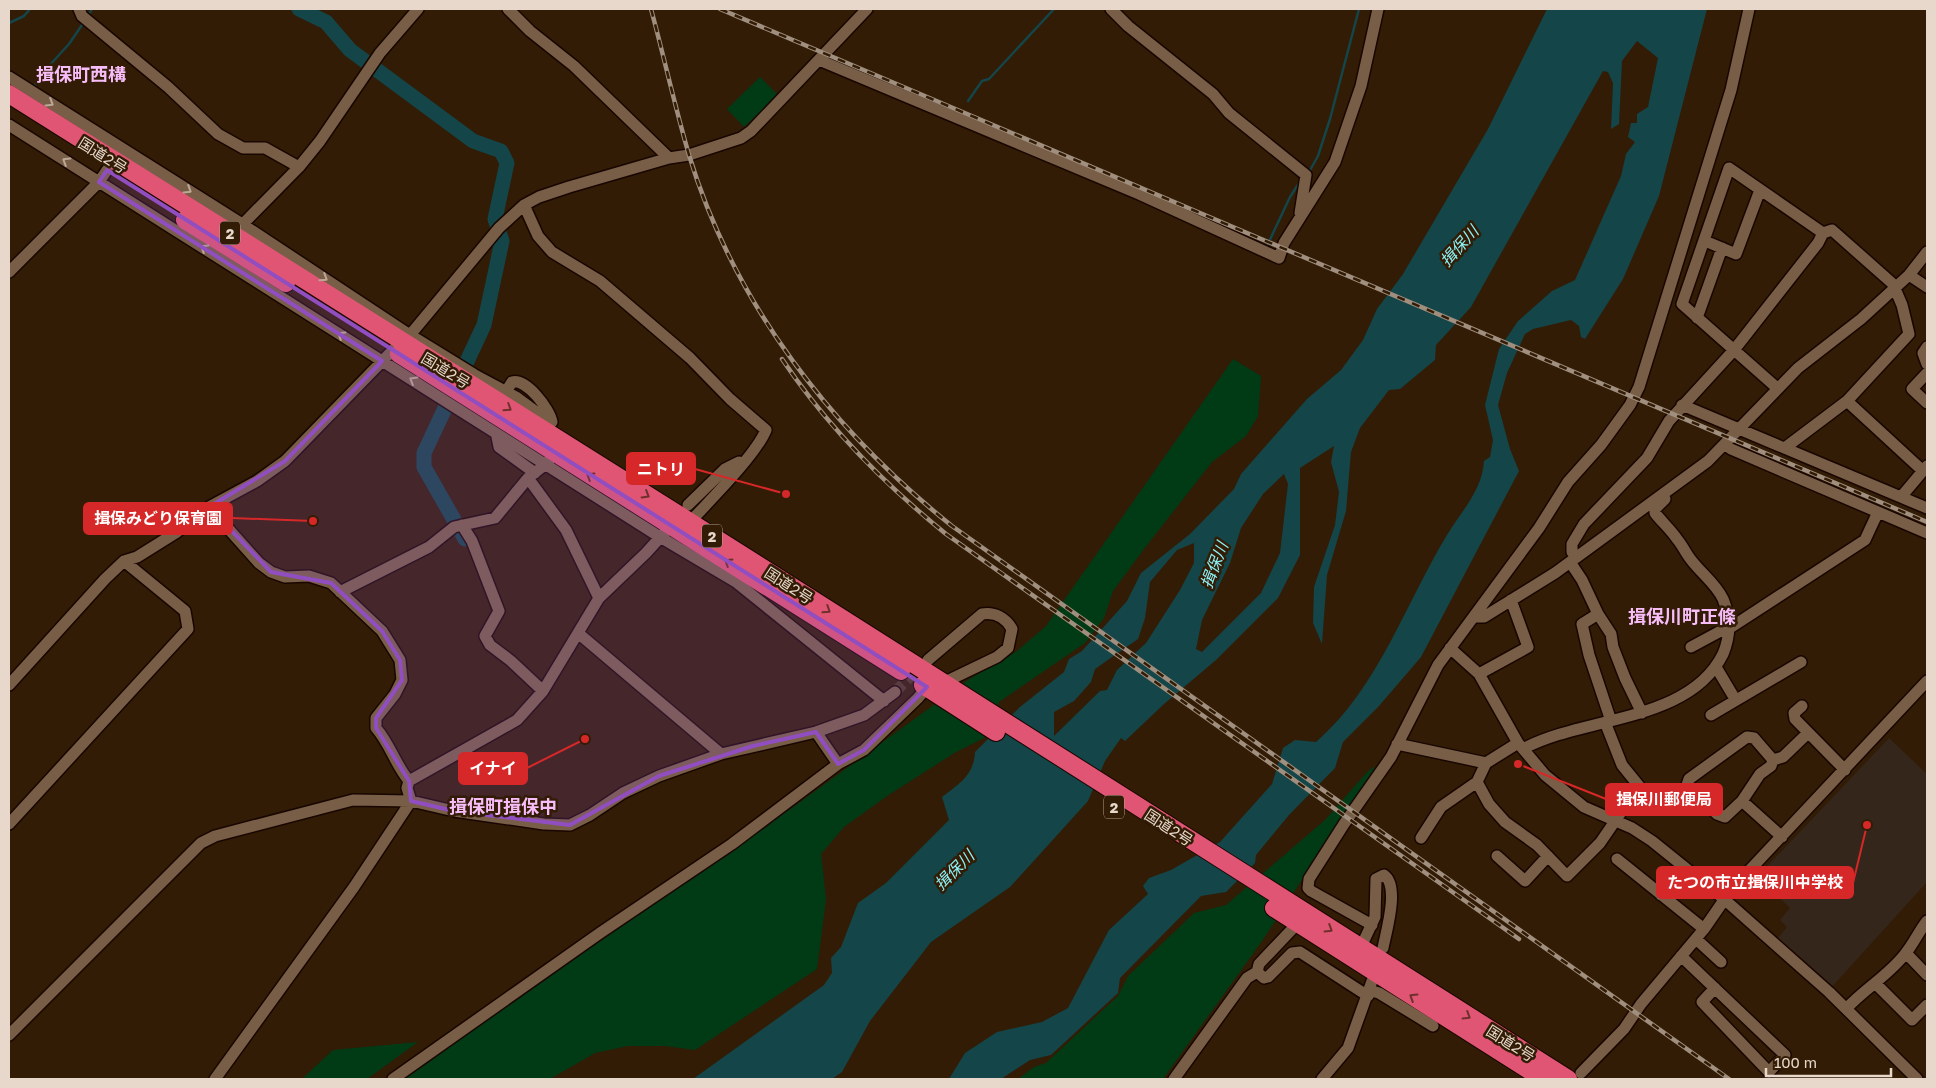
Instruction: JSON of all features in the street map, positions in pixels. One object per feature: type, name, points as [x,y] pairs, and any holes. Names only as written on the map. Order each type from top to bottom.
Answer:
[{"type":"highway","name":"国道2号","points":[[9,94],[238,230],[397,347]]},
{"type":"highway","name":"国道2号","points":[[9,109],[103,176],[397,347],[457,385],[550,459],[665,531],[943,691],[1285,908],[1360,949],[1575,1076]]},
{"type":"highway","name":"国道2号","points":[[457,385],[550,429],[689,514],[943,691]]},
{"type":"highway","name":"国道2号","points":[[1285,908],[1297,924],[1543,1079]]},
{"type":"street","points":[[79,9],[82,16],[168,87],[218,134],[243,148],[265,148],[299,167]]},
{"type":"street","points":[[9,77],[238,230],[299,167],[320,141],[380,53],[418,9]]},
{"type":"street","points":[[508,9],[530,31],[574,66],[669,158]]},
{"type":"street","points":[[9,685],[105,579],[124,561],[137,558],[209,508],[257,482],[285,461],[397,347],[499,228],[524,205],[539,197],[669,158],[689,156],[740,138],[751,131],[867,9]]},
{"type":"street","points":[[1110,9],[1128,26],[1214,94],[1229,113],[1306,175],[1299,219]]},
{"type":"street","points":[[819,60],[1140,194],[1279,258],[1284,243],[1335,162],[1361,86],[1378,9]]},
{"type":"street","points":[[1372,924],[1311,892],[1308,888],[1309,879],[1344,824],[1382,771],[1398,744],[1438,665],[1539,528],[1568,482],[1601,445],[1630,405],[1639,387],[1731,90],[1749,9]]},
{"type":"street","points":[[9,125],[103,176],[9,272]]},
{"type":"street","points":[[1777,388],[1682,304],[1729,168],[1823,232],[1832,230],[1893,284],[1902,305],[1909,334],[1847,401],[1786,447]]},
{"type":"street","points":[[1705,241],[1736,254],[1760,190]]},
{"type":"street","points":[[524,205],[538,236],[552,252],[600,281],[690,358],[730,398],[766,430],[762,439],[746,459],[689,514]]},
{"type":"street","points":[[1642,713],[1613,647],[1612,634],[1598,614],[1573,559],[1572,544],[1584,524],[1647,458],[1669,421],[1682,405],[1734,350],[1818,243],[1823,232]]},
{"type":"street","points":[[1696,318],[1722,248]]},
{"type":"street","points":[[1474,617],[1484,617],[1573,559],[1669,490],[1726,445],[1777,388],[1798,368],[1846,332],[1894,289],[1909,275],[1927,252]]},
{"type":"street","points":[[1909,275],[1927,287]]},
{"type":"street","points":[[1927,347],[1923,353],[1927,364]]},
{"type":"street","points":[[1927,373],[1912,390],[1927,403]]},
{"type":"street","points":[[507,390],[512,382],[523,382],[537,397],[552,419],[550,429]]},
{"type":"street","points":[[1847,401],[1925,468],[1901,497]]},
{"type":"street","points":[[1682,405],[1786,447],[1927,508]]},
{"type":"street","points":[[498,436],[499,446],[531,476],[566,530],[597,595]]},
{"type":"street","points":[[1726,445],[1731,449],[1927,533]]},
{"type":"street","points":[[340,592],[429,547],[454,527],[485,522],[495,518],[531,476],[550,459]]},
{"type":"street","points":[[689,514],[725,469],[746,459]]},
{"type":"street","points":[[1421,838],[1441,807],[1477,782],[1486,763],[1520,746],[1572,730],[1642,713],[1688,691],[1716,667],[1725,648],[1730,627],[1723,600],[1718,590],[1691,561],[1677,538],[1655,513],[1655,509],[1666,497],[1669,490]]},
{"type":"street","points":[[209,508],[259,563],[271,572],[285,577],[308,576],[331,583],[382,631],[400,660],[402,680],[395,694],[376,718],[376,728],[386,740],[399,769],[409,781]]},
{"type":"street","points":[[1691,647],[1730,627],[1865,540],[1878,512]]},
{"type":"street","points":[[462,525],[475,548],[499,610],[485,636],[490,645],[511,661],[543,691]]},
{"type":"street","points":[[597,595],[665,531],[736,582],[884,701]]},
{"type":"street","points":[[411,801],[407,788],[409,781],[517,720],[543,691],[578,633],[597,595],[635,556]]},
{"type":"street","points":[[9,824],[188,629],[184,611],[124,561]]},
{"type":"street","points":[[1479,674],[1528,647],[1511,600]]},
{"type":"street","points":[[393,1079],[600,933],[732,844],[838,764],[864,750],[943,691],[997,657],[1008,648],[1012,629],[1008,622],[999,616],[982,614],[928,660]]},
{"type":"street","points":[[1477,782],[1489,804],[1505,822],[1537,845],[1567,876],[1578,868],[1600,844],[1639,786],[1622,764],[1589,655],[1582,624],[1598,614]]},
{"type":"street","points":[[578,633],[721,754]]},
{"type":"street","points":[[1450,648],[1479,674],[1520,746],[1545,775],[1577,802],[1616,820],[1652,841],[1724,899],[1846,1009],[1917,1079]]},
{"type":"street","points":[[1711,715],[1735,699],[1801,662]]},
{"type":"street","points":[[1716,667],[1735,699]]},
{"type":"street","points":[[1575,1076],[1624,1029],[1641,1004],[1704,929],[1724,899],[1927,681]]},
{"type":"street","points":[[10,1030],[202,843],[216,836],[353,800],[411,801],[454,811],[544,824],[570,825],[590,815],[623,793],[659,776],[721,754],[816,732],[864,715],[895,692]]},
{"type":"street","points":[[1802,706],[1794,713],[1795,719],[1845,770]]},
{"type":"street","points":[[816,732],[838,764]]},
{"type":"street","points":[[1773,760],[1754,738],[1747,737],[1689,779],[1686,785],[1717,814],[1725,817],[1742,801],[1760,774],[1771,766],[1773,760],[1783,756],[1808,734]]},
{"type":"street","points":[[1398,744],[1486,763]]},
{"type":"street","points":[[215,1079],[354,887],[411,801]]},
{"type":"street","points":[[1742,801],[1782,837]]},
{"type":"street","points":[[1497,856],[1525,881],[1548,856]]},
{"type":"street","points":[[1616,859],[1704,929]]},
{"type":"street","points":[[1661,894],[1682,866]]},
{"type":"street","points":[[1360,949],[1375,917],[1376,879],[1384,874],[1391,883],[1390,912],[1383,948]]},
{"type":"street","points":[[1846,1009],[1862,992],[1867,991],[1876,984],[1906,953],[1927,922]]},
{"type":"street","points":[[1174,1079],[1246,978],[1257,972],[1259,964],[1297,924]]},
{"type":"street","points":[[1696,939],[1721,962]]},
{"type":"street","points":[[1257,972],[1264,978],[1268,977],[1292,953],[1300,952],[1379,993],[1433,1026]]},
{"type":"street","points":[[1906,953],[1927,975]]},
{"type":"street","points":[[1681,956],[1715,988],[1784,1055],[1770,1072],[1702,1002],[1715,988]]},
{"type":"street","points":[[1876,984],[1912,1020],[1927,1005]]},
{"type":"street","points":[[1322,1079],[1348,1048],[1370,989]]},
{"type":"highlighted area","points":[[107,170],[927,687],[864,750],[838,764],[816,732],[753,746],[659,776],[570,825],[454,811],[411,801],[409,781],[376,728],[376,718],[402,680],[400,660],[382,631],[331,583],[271,572],[209,507],[285,461],[382,361],[99,182]]},
{"type":"shaded area","points":[[1889,738],[1927,774],[1927,882],[1830,989],[1776,940],[1787,927],[1780,920],[1790,908],[1757,877]]},
{"type":"green space","points":[[760,77],[778,95],[744,127],[727,109]]},
{"type":"green space","points":[[1233,359],[1261,376],[1258,416],[1246,436],[1212,462],[1144,549],[1113,591],[1104,618],[1085,643],[999,702],[984,738],[956,752],[887,796],[844,827],[821,854],[826,899],[817,969],[695,1050],[665,1046],[628,1046],[595,1053],[550,1079],[401,1079],[796,805],[968,680],[1017,651],[1046,626]]},
{"type":"green space","points":[[1376,766],[1262,941],[1163,1079],[1018,1079],[1034,1067],[1046,1063],[1118,996],[1128,976],[1194,913],[1226,905],[1325,820],[1368,771]]},
{"type":"green space","points":[[418,1042],[367,1079],[302,1079],[333,1050]]},
{"type":"water","name":"揖保川","points":[[1547,9],[1707,9],[1659,196],[1623,279],[1585,339],[1581,337],[1579,326],[1571,320],[1533,329],[1525,334],[1507,373],[1498,405],[1510,449],[1519,471],[1421,657],[1379,706],[1343,742],[1335,768],[1289,815],[1256,855],[1255,863],[1226,892],[1201,896],[1120,978],[1118,993],[1051,1055],[1030,1060],[1001,1079],[949,1079],[965,1053],[997,1032],[1042,1022],[1068,1008],[1109,930],[1148,894],[1143,886],[1149,878],[1171,870],[1220,842],[1272,784],[1283,748],[1295,740],[1316,742],[1338,720],[1374,671],[1432,561],[1475,491],[1484,461],[1490,457],[1493,440],[1485,405],[1499,349],[1518,321],[1552,291],[1575,280],[1621,176],[1626,154],[1635,142],[1628,137],[1631,123],[1637,123],[1637,114],[1648,107],[1658,58],[1637,41],[1622,61],[1619,124],[1611,129],[1613,83],[1608,72],[1603,71],[1471,307],[1436,345],[1435,360],[1400,389],[1389,390],[1360,428],[1351,452],[1346,511],[1327,575],[1322,644],[1313,623],[1314,587],[1335,525],[1339,492],[1331,462],[1334,446],[1300,468],[1300,555],[1278,598],[1216,660],[1164,704],[1125,741],[1121,738],[1105,761],[1088,801],[1010,887],[931,942],[870,1021],[842,1072],[832,1079],[693,1079],[824,985],[832,973],[831,958],[841,947],[858,903],[886,883],[949,820],[942,797],[969,773],[975,752],[1020,707],[1064,672],[1069,659],[1082,651],[1127,601],[1141,573],[1190,534],[1234,489],[1241,474],[1307,399],[1341,370],[1363,340],[1377,309],[1403,274],[1488,129]],"holes":[[[1284,474],[1288,484],[1280,553],[1261,593],[1202,652],[1196,649],[1202,620],[1230,563],[1241,528],[1263,494]],[[1194,543],[1194,563],[1180,590],[1146,643],[1117,670],[1107,690],[1100,691],[1054,736],[1054,712],[1074,701],[1091,682],[1095,669],[1138,639],[1145,618],[1150,582],[1177,550]]]},
{"type":"waterway","points":[[9,23],[24,16],[30,9]]},
{"type":"waterway","points":[[88,16],[92,9]]},
{"type":"waterway","points":[[299,9],[326,22],[350,50],[473,141],[501,151],[507,163],[495,219],[502,241],[484,325],[424,453],[424,467],[465,539]]},
{"type":"waterway","points":[[968,101],[982,81],[989,79],[1054,9]]},
{"type":"waterway","points":[[1309,172],[1318,156],[1330,119],[1359,9]]},
{"type":"waterway","points":[[34,88],[38,78],[69,44],[84,22]]},
{"type":"waterway","points":[[1266,248],[1290,197],[1301,180]]},
{"type":"tunnel","points":[[895,692],[924,663]]},
{"type":"railway","points":[[651,9],[689,155],[708,210],[732,262],[760,313],[792,360],[828,406],[908,489],[952,526],[1729,1079]]},
{"type":"railway","points":[[720,9],[1927,522]]},
{"type":"railway","points":[[782,359],[799,384],[857,452],[900,495],[946,534],[1519,939]]},
{"type":"place","name":"ニトリ","points":[[786,494]]},
{"type":"place","name":"揖保みどり保育園","points":[[313,521]]},
{"type":"place","name":"イナイ","points":[[585,739]]},
{"type":"place","name":"揖保川郵便局","points":[[1518,764]]},
{"type":"place","name":"たつの市立揖保川中学校","points":[[1867,825]]},
{"type":"district","name":"揖保町西構","points":[[81,74]]},
{"type":"district","name":"揖保川町正條","points":[[1682,616]]},
{"type":"district","name":"揖保町揖保中","points":[[503,806]]}]
